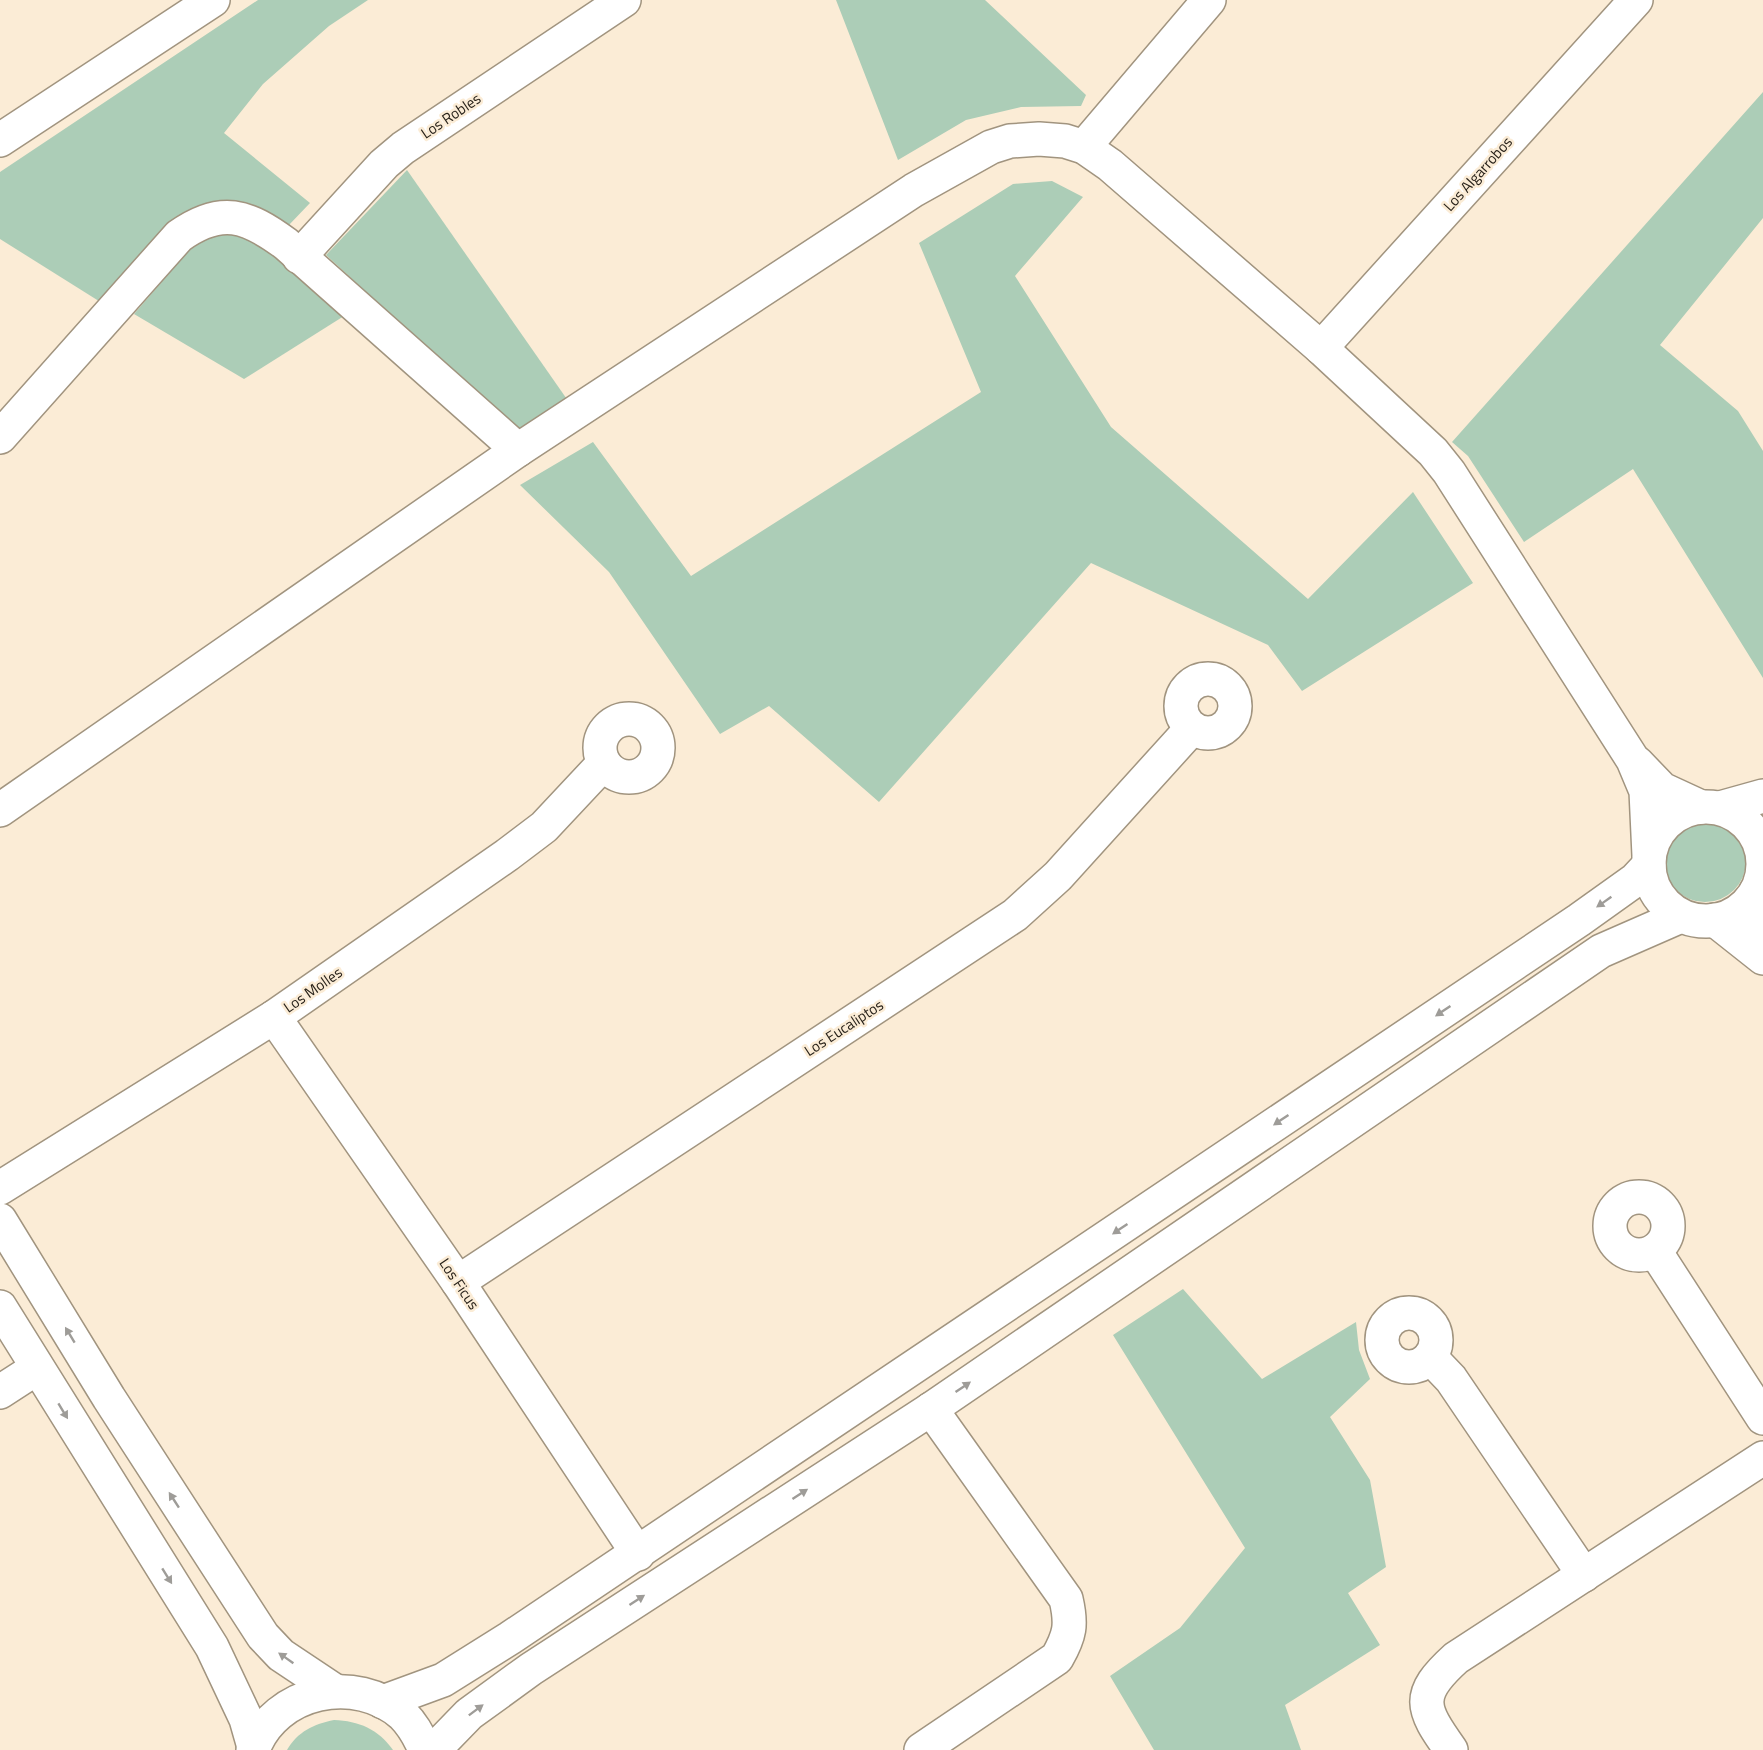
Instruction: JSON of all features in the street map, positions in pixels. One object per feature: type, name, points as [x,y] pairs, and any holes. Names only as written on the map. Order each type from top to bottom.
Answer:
[{"type":"street","points":[[0,140],[213,0]]},
{"type":"street","name":"Los Robles","points":[[299,257],[384,164],[403,148],[624,0]]},
{"type":"street","points":[[1084,147],[1209,0]]},
{"type":"street","name":"Los Algarrobos","points":[[1321,348],[1636,0]]},
{"type":"street","points":[[0,810],[518,450],[914,190],[973,156],[1010,141],[1039,139],[1084,147],[1110,165],[1321,348],[1432,452],[1449,472],[1633,760],[1646,791],[1649,860],[1656,892],[1666,906],[1681,916],[1698,921],[1715,920],[1739,910],[1760,881]]},
{"type":"street","points":[[0,437],[179,236],[198,222],[238,217],[262,226],[518,450]]},
{"type":"street","name":"Los Eucaliptos","points":[[458,1282],[1016,915],[1058,876],[1192,728]]},
{"type":"street","points":[[1633,760],[1662,789],[1738,816],[1751,829],[1760,843],[1763,860],[1760,881],[1763,933]]},
{"type":"street","name":"Los Molles","points":[[0,1188],[274,1017],[507,855],[544,826],[604,764]]},
{"type":"street","points":[[383,1702],[419,1690],[464,1668],[638,1554],[1587,914],[1635,880],[1649,860],[1656,837],[1667,822],[1683,812],[1763,796]]},
{"type":"street","points":[[434,1750],[469,1714],[531,1669],[931,1409],[1601,951],[1630,936],[1681,916]]},
{"type":"street","points":[[1715,920],[1763,958]]},
{"type":"street","name":"Los Ficus","points":[[274,1017],[458,1282],[638,1554]]},
{"type":"street","points":[[0,1220],[109,1398],[263,1636],[280,1655],[335,1690]]},
{"type":"street","points":[[1655,1251],[1763,1418]]},
{"type":"street","points":[[0,1307],[212,1647],[246,1719],[254,1748]]},
{"type":"street","points":[[1430,1357],[1451,1379],[1584,1575]]},
{"type":"street","points":[[0,1392],[37,1368]]},
{"type":"street","points":[[921,1750],[1057,1658],[1067,1640],[1071,1620],[1066,1599],[931,1409]]},
{"type":"street","points":[[1451,1750],[1431,1722],[1426,1696],[1435,1677],[1456,1658],[1763,1458]]},
{"type":"street","points":[[254,1748],[268,1725],[287,1707],[310,1696],[335,1690],[361,1692],[403,1715],[418,1734],[425,1750]]},
{"type":"green space","points":[[258,0],[368,0],[329,26],[263,84],[224,133],[310,203],[288,226],[254,206],[102,303],[0,239],[0,172]]},
{"type":"green space","points":[[836,0],[985,0],[1086,95],[1081,106],[1021,107],[966,120],[898,160]]},
{"type":"green space","points":[[1763,92],[1763,218],[1660,345],[1738,411],[1763,451],[1763,678],[1633,469],[1524,542],[1468,456],[1452,442]]},
{"type":"green space","points":[[407,170],[571,405],[521,435],[326,255]]},
{"type":"green space","points":[[1052,181],[1083,197],[1015,276],[1111,427],[1308,599],[1413,492],[1473,583],[1302,691],[1268,645],[1091,563],[879,802],[769,706],[720,734],[609,572],[520,485],[593,442],[691,576],[981,392],[919,243],[1013,184]]},
{"type":"green space","points":[[237,233],[261,236],[344,316],[244,379],[134,314],[203,234]]},
{"type":"green space","points":[[1705,820],[1721,823],[1734,832],[1743,845],[1746,861],[1743,877],[1734,890],[1721,899],[1705,902],[1689,899],[1676,890],[1667,877],[1664,861],[1667,845],[1676,832],[1689,823]]},
{"type":"green space","points":[[1183,1289],[1262,1379],[1356,1322],[1359,1350],[1370,1379],[1330,1417],[1370,1480],[1386,1567],[1348,1593],[1380,1645],[1285,1705],[1301,1750],[1154,1750],[1110,1676],[1180,1628],[1245,1548],[1113,1335]]},
{"type":"green space","points":[[334,1720],[360,1724],[381,1737],[393,1750],[287,1750],[296,1738],[307,1730]]}]
